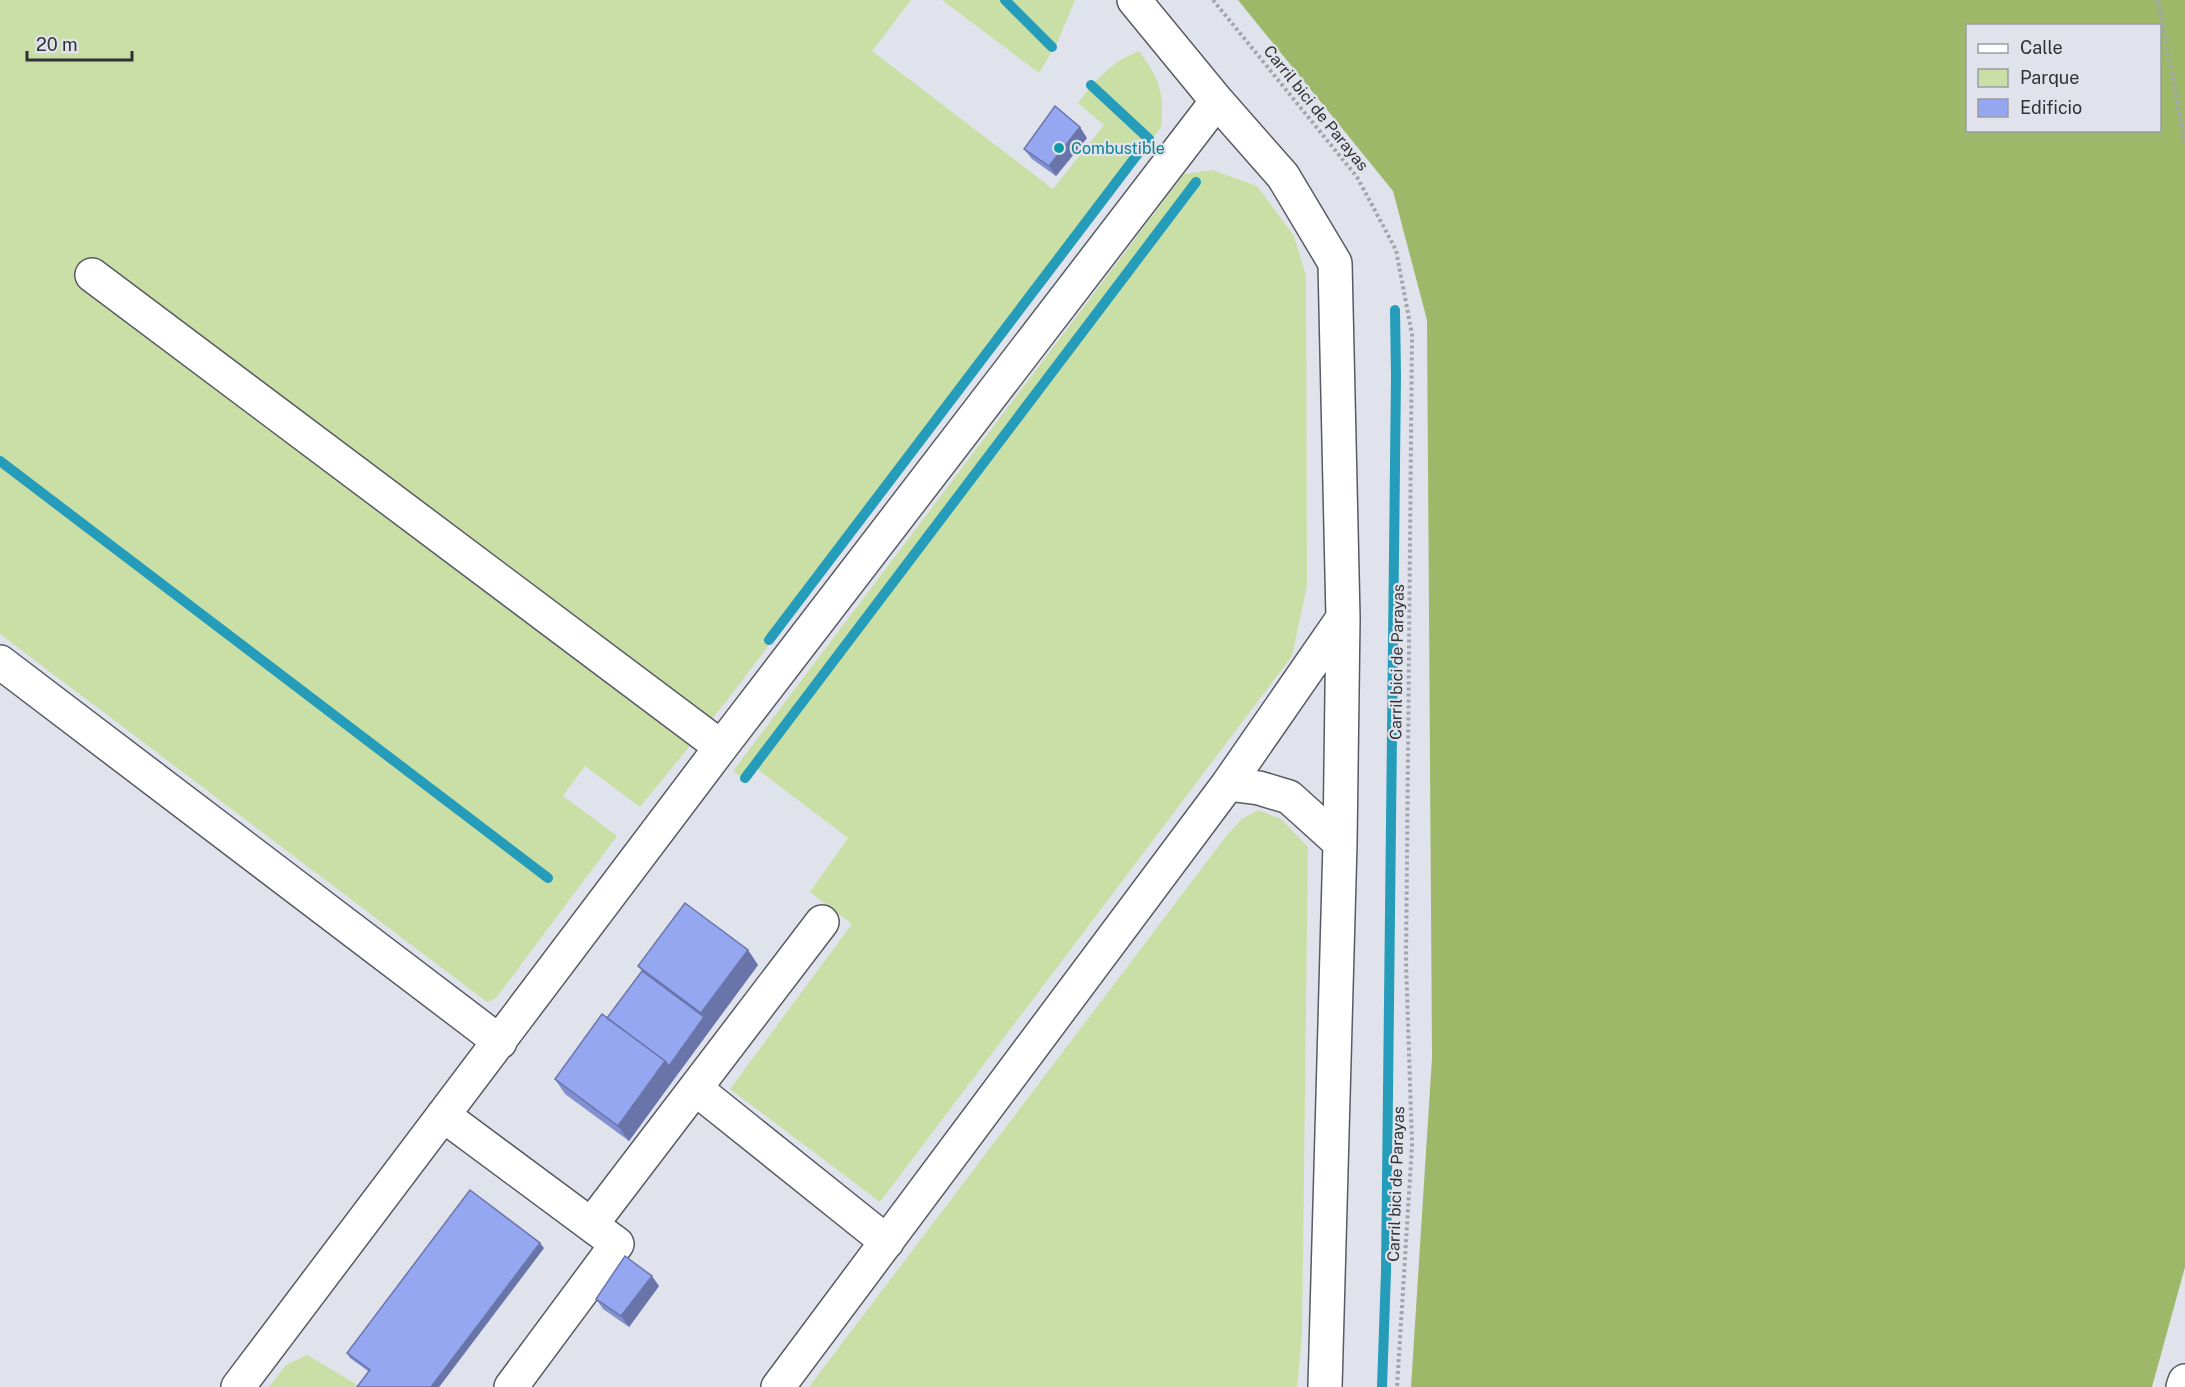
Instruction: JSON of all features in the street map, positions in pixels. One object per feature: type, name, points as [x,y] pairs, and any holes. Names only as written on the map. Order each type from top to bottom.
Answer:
[{"type":"street","points":[[1134,0],[1217,101],[1283,176],[1335,263],[1343,618],[1340,843],[1325,1387]]},
{"type":"street","points":[[238,1387],[721,747],[1217,101]]},
{"type":"street","points":[[92,275],[721,747]]},
{"type":"street","points":[[778,1387],[1228,784],[1343,618]]},
{"type":"street","points":[[0,662],[500,1042]]},
{"type":"street","points":[[1228,784],[1258,788],[1289,797],[1340,843]]},
{"type":"street","points":[[591,1225],[822,922]]},
{"type":"street","points":[[696,1089],[887,1242]]},
{"type":"street","points":[[443,1115],[617,1244],[511,1387]]},
{"type":"street","points":[[2183,1387],[2185,1381]]},
{"type":"path","name":"Carril bici de Parayas","points":[[1213,0],[1357,177],[1396,250],[1412,334],[1406,962],[1412,1145],[1397,1387]]},
{"type":"path","points":[[2158,0],[2185,143]]},
{"type":"green space","points":[[0,0],[911,0],[872,51],[1053,189],[1104,125],[1078,103],[1105,72],[1121,60],[1139,51],[1159,86],[1162,104],[1161,127],[728,699],[640,807],[585,766],[563,796],[617,836],[496,998],[487,1002],[0,634]]},
{"type":"green space","points":[[942,0],[1075,0],[1058,41],[1039,73]]},
{"type":"green space","points":[[1238,0],[2185,0],[2185,1267],[2152,1387],[1411,1387],[1432,1058],[1427,320],[1393,191]]},
{"type":"green space","points":[[1212,170],[1257,186],[1294,236],[1306,276],[1307,585],[1292,656],[880,1202],[730,1089],[852,924],[810,892],[848,838],[757,769],[746,781],[733,771],[1184,174]]},
{"type":"green space","points":[[1258,810],[1281,819],[1308,847],[1302,1336],[1297,1387],[809,1387],[1227,835],[1242,819]]},
{"type":"green space","points":[[307,1355],[361,1387],[269,1387],[286,1365]]},
{"type":"building","points":[[1055,106],[1080,127],[1049,166],[1024,149]]},
{"type":"building","points":[[685,903],[748,950],[701,1013],[638,966]]},
{"type":"building","points":[[642,971],[704,1017],[669,1066],[607,1018]]},
{"type":"building","points":[[602,1014],[665,1061],[618,1126],[555,1079]]},
{"type":"building","points":[[470,1190],[540,1243],[431,1387],[357,1387],[370,1370],[347,1353]]},
{"type":"building","points":[[625,1256],[652,1276],[621,1316],[596,1299]]},
{"type":"waterway","points":[[1005,0],[1052,47]]},
{"type":"waterway","points":[[769,640],[1149,139],[1091,85]]},
{"type":"waterway","points":[[745,778],[1196,182]]},
{"type":"waterway","points":[[1382,1387],[1386,1272],[1395,310]]},
{"type":"waterway","points":[[0,461],[548,878]]},
{"type":"place","name":"Combustible","points":[[1059,148]]}]
